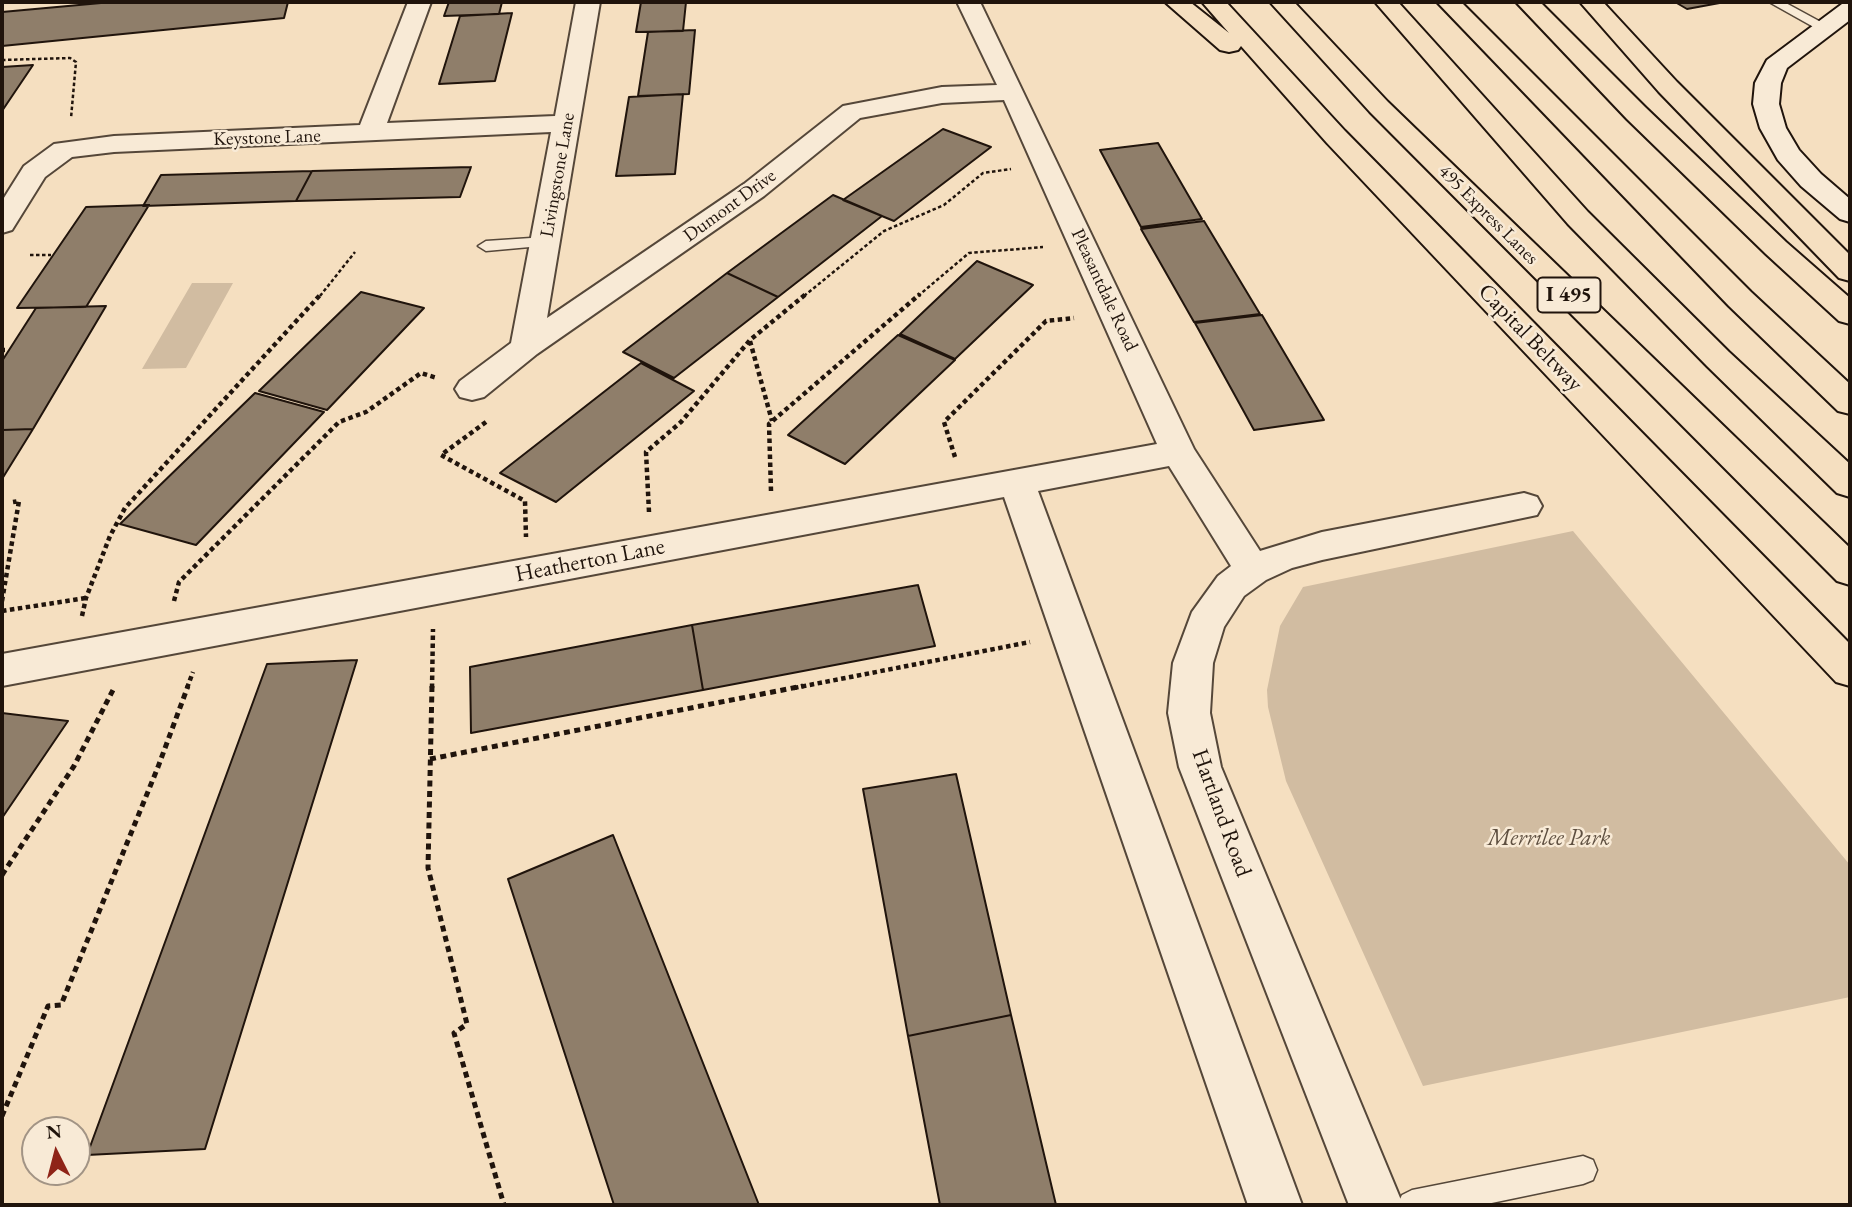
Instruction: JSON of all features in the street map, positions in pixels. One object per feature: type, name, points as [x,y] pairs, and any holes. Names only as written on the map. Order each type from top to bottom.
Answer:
[{"type":"highway","points":[[1176,2],[1336,137]]},
{"type":"highway","name":"Capital Beltway","points":[[1214,2],[1336,137],[1850,670]]},
{"type":"highway","name":"495 Express Lanes","points":[[1281,2],[1379,107],[1850,571]]},
{"type":"highway","points":[[1387,2],[1523,157],[1604,244],[1718,359],[1850,484]]},
{"type":"highway","points":[[1448,2],[1740,299],[1850,402]]},
{"type":"highway","points":[[1527,2],[1636,113],[1776,248],[1850,314]]},
{"type":"highway","points":[[1591,2],[1668,87],[1850,272]]},
{"type":"street","points":[[370,134],[419,2]]},
{"type":"street","name":"Livingstone Lane","points":[[526,348],[588,2]]},
{"type":"street","name":"Pleasantdale Road","points":[[969,2],[1178,452],[1253,570]]},
{"type":"street","points":[[1850,9],[1791,51],[1776,65],[1768,83],[1766,104],[1773,128],[1788,154],[1811,180],[1850,214]]},
{"type":"street","name":"Dumont Drive","points":[[472,389],[526,348],[754,190],[852,112],[942,95],[1013,92]]},
{"type":"street","name":"Keystone Lane","points":[[2,224],[34,172],[64,150],[114,144],[568,123]]},
{"type":"street","name":"Heatherton Lane","points":[[2,670],[1178,452]]},
{"type":"street","points":[[1017,482],[1275,1205]]},
{"type":"street","name":"Hartland Road","points":[[1376,1205],[1200,767],[1189,713],[1192,663],[1206,623],[1231,586],[1253,570],[1281,558],[1322,547],[1524,506]]},
{"type":"lane","points":[[1775,2],[1824,27]]},
{"type":"lane","points":[[486,246],[545,242]]},
{"type":"lane","points":[[1412,1205],[1583,1170]]},
{"type":"path","points":[[2,60],[70,58],[76,62],[74,103],[64,150]]},
{"type":"path","points":[[650,550],[646,452],[681,422],[750,340],[884,231],[944,205],[987,172],[1046,165]]},
{"type":"path","points":[[772,527],[769,424],[772,421],[969,253],[1082,243]]},
{"type":"path","points":[[74,657],[86,598],[110,536],[125,508],[331,284],[355,252]]},
{"type":"path","points":[[30,255],[51,255]]},
{"type":"path","points":[[967,491],[944,422],[1046,321],[1114,313]]},
{"type":"path","points":[[750,340],[772,421]]},
{"type":"path","points":[[2,875],[74,766],[150,642],[179,582],[339,422],[366,412],[421,373],[472,389],[508,406],[441,455],[525,501],[527,573]]},
{"type":"path","points":[[2,601],[19,501],[13,502]]},
{"type":"path","points":[[434,590],[428,868],[467,1024],[454,1033],[504,1205]]},
{"type":"path","points":[[2,611],[86,598]]},
{"type":"path","points":[[2,1116],[48,1006],[61,1004],[158,767],[208,632]]},
{"type":"path","points":[[430,759],[1071,634]]},
{"type":"green space","points":[[192,283],[233,283],[186,368],[142,369]]},
{"type":"green space","name":"Merrilee Park","points":[[1573,531],[1850,865],[1850,997],[1423,1086],[1286,781],[1268,707],[1267,690],[1280,626],[1303,587]]},
{"type":"building","points":[[112,2],[288,2],[284,18],[2,46],[2,12]]},
{"type":"building","points":[[449,2],[502,2],[499,14],[444,16]]},
{"type":"building","points":[[641,2],[686,2],[683,31],[636,32]]},
{"type":"building","points":[[1675,2],[1725,2],[1687,9]]},
{"type":"building","points":[[512,13],[495,81],[439,84],[460,16]]},
{"type":"building","points":[[695,30],[689,94],[638,96],[648,32]]},
{"type":"building","points":[[33,65],[2,111],[2,67]]},
{"type":"building","points":[[683,94],[675,174],[616,176],[629,97]]},
{"type":"building","points":[[943,129],[991,147],[894,221],[843,200]]},
{"type":"building","points":[[1158,143],[1202,219],[1141,227],[1100,150]]},
{"type":"building","points":[[471,167],[460,197],[296,201],[312,171]]},
{"type":"building","points":[[312,171],[296,201],[143,206],[161,175]]},
{"type":"building","points":[[833,195],[882,216],[778,297],[727,273]]},
{"type":"building","points":[[149,205],[86,307],[17,308],[86,207]]},
{"type":"building","points":[[1204,221],[1260,314],[1194,322],[1141,229]]},
{"type":"building","points":[[977,261],[1033,285],[955,359],[900,334]]},
{"type":"building","points":[[727,273],[778,297],[674,378],[623,352]]},
{"type":"building","points":[[361,292],[424,308],[327,410],[259,391]]},
{"type":"building","points":[[106,306],[33,429],[2,430],[2,361],[36,308]]},
{"type":"building","points":[[1262,315],[1324,420],[1254,430],[1195,323]]},
{"type":"building","points":[[898,335],[955,360],[845,464],[788,435]]},
{"type":"building","points":[[641,363],[694,391],[556,502],[500,473]]},
{"type":"building","points":[[255,393],[324,412],[196,545],[120,524]]},
{"type":"building","points":[[33,429],[2,479],[2,430]]},
{"type":"building","points":[[918,585],[935,646],[703,690],[692,625]]},
{"type":"building","points":[[692,625],[703,690],[471,733],[470,667]]},
{"type":"building","points":[[357,660],[205,1149],[91,1155],[91,1144],[267,664]]},
{"type":"building","points":[[2,713],[68,721],[2,818]]},
{"type":"building","points":[[956,774],[1011,1015],[908,1036],[863,789]]},
{"type":"building","points":[[613,835],[759,1205],[614,1205],[508,879]]},
{"type":"building","points":[[1011,1015],[1056,1205],[940,1205],[908,1036]]}]
